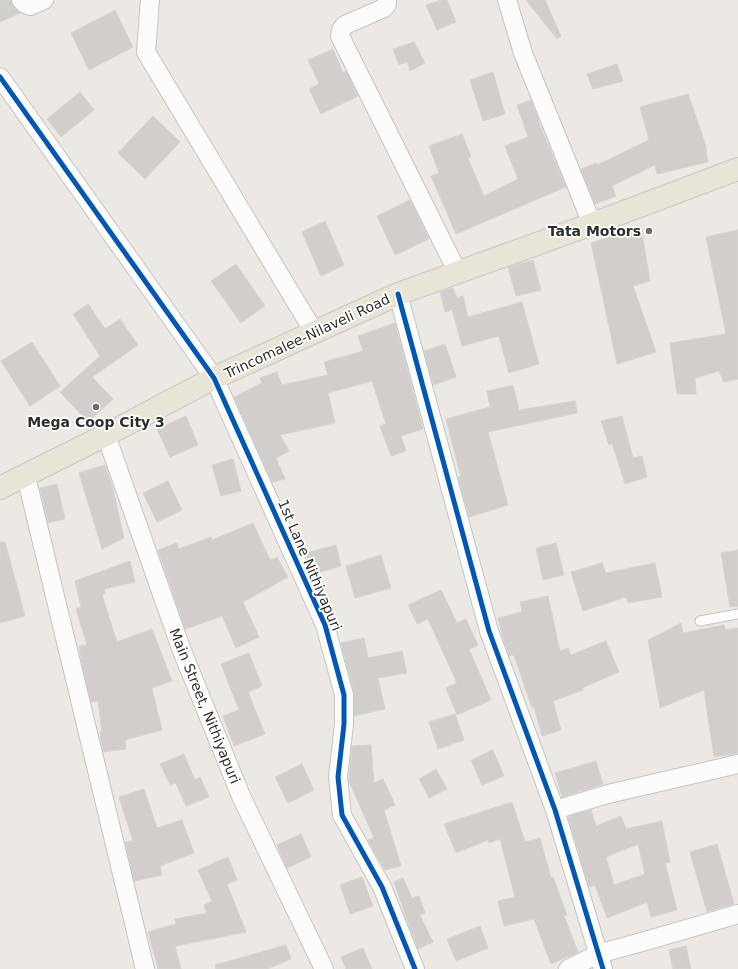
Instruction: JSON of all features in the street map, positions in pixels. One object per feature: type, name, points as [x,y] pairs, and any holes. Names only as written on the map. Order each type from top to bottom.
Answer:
[{"type":"main road","name":"Trincomalee-Nilaveli Road","points":[[0,488],[106,435],[214,378],[398,294],[592,224],[738,169]]},
{"type":"street","points":[[21,0],[30,6],[44,0]]},
{"type":"street","points":[[150,0],[146,52],[314,332]]},
{"type":"street","points":[[387,0],[387,4],[384,8],[345,25],[341,30],[340,36],[458,273]]},
{"type":"street","points":[[507,0],[523,53],[592,224]]},
{"type":"street","name":"1st Lane Nithiyapuri","points":[[0,77],[214,378],[325,625],[344,695],[344,724],[338,777],[342,815],[382,887],[416,969]]},
{"type":"street","points":[[398,294],[489,631],[555,810],[601,961]]},
{"type":"street","name":"Main Street, Nithiyapuri","points":[[106,435],[182,651],[241,796],[324,969]]},
{"type":"street","points":[[26,476],[145,969]]},
{"type":"street","points":[[555,810],[608,794],[738,764]]},
{"type":"street","points":[[568,969],[601,961],[649,940],[738,914]]},
{"type":"lane","points":[[700,620],[738,614]]},
{"type":"building","points":[[0,0],[11,0],[13,7],[20,13],[0,22]]},
{"type":"building","points":[[447,0],[456,22],[437,30],[426,5]]},
{"type":"building","points":[[526,0],[545,0],[561,36],[557,39]]},
{"type":"building","points":[[115,10],[133,47],[89,70],[71,33]]},
{"type":"building","points":[[414,42],[425,63],[410,71],[407,62],[399,65],[393,49]]},
{"type":"building","points":[[333,49],[343,73],[346,71],[358,96],[321,114],[309,89],[319,84],[308,60]]},
{"type":"building","points":[[617,64],[623,81],[593,89],[587,74]]},
{"type":"building","points":[[493,72],[505,114],[483,121],[470,80]]},
{"type":"building","points":[[80,92],[94,110],[61,137],[47,119]]},
{"type":"building","points":[[688,94],[705,143],[708,162],[657,174],[655,165],[612,186],[616,196],[595,204],[581,169],[596,163],[597,165],[649,140],[640,107]]},
{"type":"building","points":[[531,100],[538,121],[566,187],[456,234],[431,176],[439,173],[429,146],[462,134],[471,157],[468,158],[484,196],[518,179],[505,146],[528,137],[517,105]]},
{"type":"building","points":[[153,116],[180,142],[145,179],[118,153]]},
{"type":"building","points":[[410,200],[429,239],[395,255],[377,216]]},
{"type":"building","points":[[325,221],[344,265],[321,276],[302,232]]},
{"type":"building","points":[[641,226],[650,281],[633,286],[656,352],[617,364],[591,243]]},
{"type":"building","points":[[738,230],[738,379],[724,382],[719,371],[695,378],[696,394],[677,394],[670,343],[726,334],[706,237]]},
{"type":"building","points":[[533,260],[541,290],[516,296],[508,267]]},
{"type":"building","points":[[236,264],[265,306],[241,323],[211,281]]},
{"type":"building","points":[[453,288],[457,298],[463,296],[468,317],[522,302],[539,364],[509,373],[499,336],[462,346],[452,310],[445,312],[440,292]]},
{"type":"building","points":[[88,304],[105,329],[120,319],[138,345],[92,377],[113,399],[88,422],[60,392],[100,356],[73,314]]},
{"type":"building","points":[[395,323],[423,429],[401,436],[406,451],[391,456],[380,426],[386,424],[372,381],[328,393],[335,423],[280,435],[289,451],[276,458],[285,479],[272,482],[234,397],[262,383],[260,378],[277,372],[282,385],[328,375],[324,362],[363,351],[358,336]]},
{"type":"building","points":[[32,342],[60,386],[30,406],[1,361]]},
{"type":"building","points":[[445,344],[456,377],[433,385],[424,351]]},
{"type":"building","points":[[513,385],[519,410],[575,401],[577,413],[488,432],[508,505],[469,517],[458,477],[461,477],[446,419],[490,407],[487,391]]},
{"type":"building","points":[[186,416],[198,445],[170,457],[157,429]]},
{"type":"building","points":[[622,416],[633,458],[642,456],[647,477],[625,484],[612,443],[609,445],[601,421]]},
{"type":"building","points":[[233,459],[241,491],[221,496],[212,465]]},
{"type":"building","points":[[105,465],[113,489],[124,538],[102,549],[79,473]]},
{"type":"building","points":[[168,481],[182,510],[157,522],[143,493]]},
{"type":"building","points":[[57,484],[65,519],[48,523],[40,488]]},
{"type":"building","points":[[253,523],[270,560],[277,557],[288,577],[243,602],[259,637],[236,648],[222,616],[185,629],[158,550],[177,543],[179,549],[211,537],[212,540]]},
{"type":"building","points":[[0,542],[5,542],[25,616],[0,623]]},
{"type":"building","points":[[556,543],[564,575],[543,580],[536,548]]},
{"type":"building","points":[[336,545],[341,566],[313,574],[306,553]]},
{"type":"building","points":[[738,550],[738,606],[730,607],[721,553]]},
{"type":"building","points":[[381,555],[391,588],[355,598],[346,566]]},
{"type":"building","points":[[130,561],[135,582],[104,589],[105,594],[102,595],[117,642],[152,629],[172,681],[152,688],[162,730],[125,740],[126,749],[103,752],[98,701],[91,702],[81,659],[79,646],[87,645],[76,609],[81,607],[75,581]]},
{"type":"building","points":[[602,563],[606,573],[655,563],[662,597],[628,603],[626,597],[583,611],[571,572]]},
{"type":"building","points":[[441,590],[457,623],[466,619],[478,645],[469,649],[491,700],[457,715],[446,688],[457,683],[428,619],[417,624],[408,605]]},
{"type":"building","points":[[548,596],[560,651],[568,648],[571,655],[606,641],[619,672],[582,688],[583,690],[553,701],[561,730],[542,736],[534,707],[532,708],[514,655],[509,656],[498,618],[522,612],[520,602]]},
{"type":"building","points":[[681,623],[683,633],[724,625],[725,630],[738,628],[738,753],[714,757],[704,690],[660,708],[648,640]]},
{"type":"building","points":[[364,638],[368,658],[402,651],[407,673],[378,678],[385,709],[354,716],[354,692],[341,643]]},
{"type":"building","points":[[249,653],[262,686],[248,692],[265,734],[234,746],[223,716],[239,710],[221,664]]},
{"type":"building","points":[[455,714],[464,740],[438,749],[429,722]]},
{"type":"building","points":[[371,745],[374,783],[383,779],[395,805],[384,810],[401,866],[385,870],[368,840],[374,838],[349,781],[352,746]]},
{"type":"building","points":[[493,750],[504,776],[482,785],[471,760]]},
{"type":"building","points":[[184,754],[195,780],[200,777],[209,797],[186,806],[176,783],[170,785],[160,764]]},
{"type":"building","points":[[596,761],[603,784],[562,797],[555,773]]},
{"type":"building","points":[[302,764],[314,790],[288,803],[275,777]]},
{"type":"building","points":[[436,769],[447,789],[429,798],[419,779]]},
{"type":"building","points":[[144,789],[157,828],[182,820],[194,853],[160,866],[162,875],[134,881],[125,842],[133,841],[119,797]]},
{"type":"building","points":[[512,802],[525,842],[540,838],[551,878],[553,877],[567,915],[564,916],[578,952],[551,964],[534,919],[504,926],[498,901],[515,897],[500,839],[489,843],[488,840],[456,853],[444,824]]},
{"type":"building","points":[[591,810],[596,826],[621,816],[626,829],[662,821],[670,862],[665,863],[677,910],[651,917],[647,902],[607,918],[595,885],[589,887],[568,817]],"holes":[[[638,844],[645,874],[614,885],[606,857]]]},
{"type":"building","points":[[301,834],[311,857],[287,868],[277,845]]},
{"type":"building","points":[[717,844],[734,904],[707,912],[690,852]]},
{"type":"building","points":[[228,857],[237,880],[227,884],[246,932],[175,946],[181,969],[158,969],[148,932],[176,924],[175,919],[207,913],[204,905],[212,901],[198,870]]},
{"type":"building","points":[[362,877],[373,906],[350,914],[340,885]]},
{"type":"building","points":[[403,878],[412,898],[419,896],[425,913],[420,915],[433,942],[418,949],[394,882]]},
{"type":"building","points":[[480,926],[488,948],[456,961],[447,939]]},
{"type":"building","points":[[286,945],[291,959],[267,969],[216,969],[215,965]]},
{"type":"building","points":[[686,946],[691,969],[673,969],[669,950]]},
{"type":"building","points":[[363,948],[372,969],[346,969],[341,957]]},
{"type":"cycle path","points":[[0,77],[214,378],[325,625],[344,695],[344,724],[338,777],[342,815],[382,887],[415,969]]},
{"type":"cycle path","points":[[398,294],[489,631],[555,810],[603,969]]},
{"type":"place","name":"Tata Motors","points":[[649,231]]},
{"type":"place","name":"Mega Coop City 3","points":[[96,407]]}]
